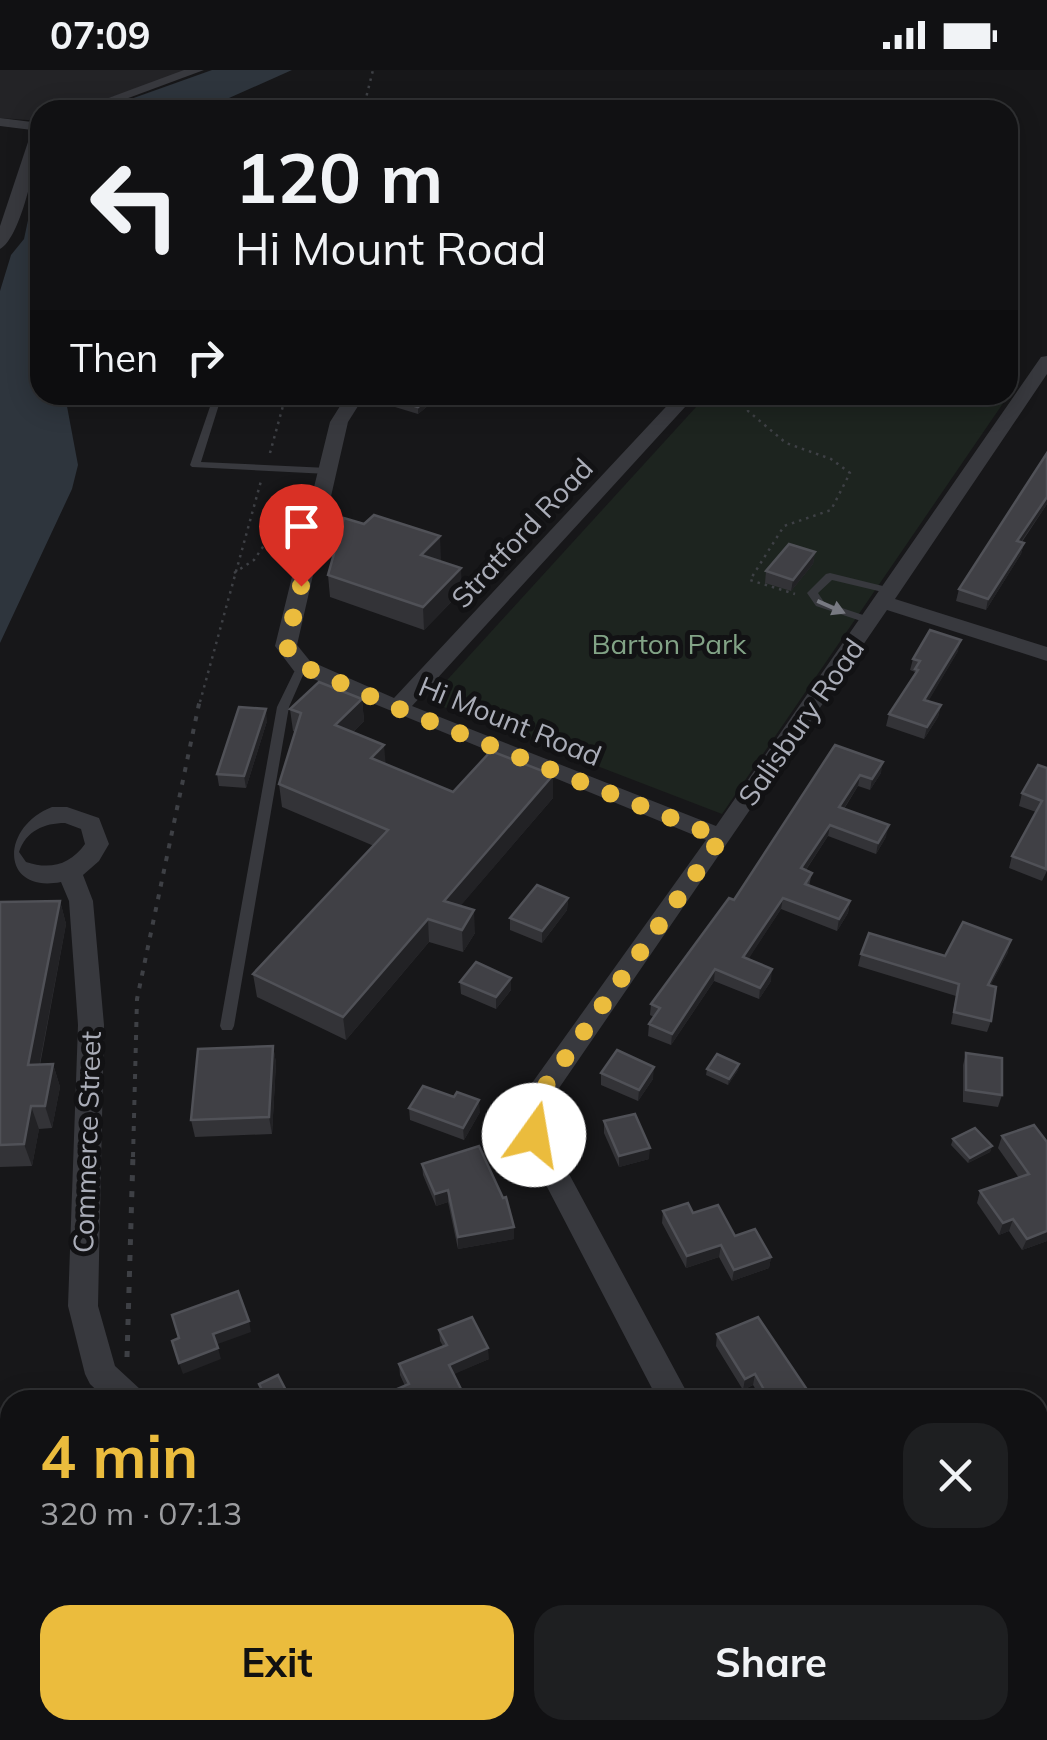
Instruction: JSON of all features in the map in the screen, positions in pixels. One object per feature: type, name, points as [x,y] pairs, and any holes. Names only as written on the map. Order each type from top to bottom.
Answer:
[{"type":"street","points":[[112,100],[197,70]]},
{"type":"street","points":[[0,122],[30,126]]},
{"type":"street","points":[[0,244],[12,220],[30,152]]},
{"type":"street","name":"Salisbury Road","points":[[1018,390],[1047,361]]},
{"type":"street","points":[[316,527],[339,422],[350,405]]},
{"type":"street","name":"Stratford Road","points":[[397,708],[679,405]]},
{"type":"street","name":"Salisbury Road","points":[[670,1390],[534,1135],[542,1091],[882,604],[1008,405]]},
{"type":"street","name":"Hi Mount Road","points":[[316,527],[286,646],[302,666],[721,838]]},
{"type":"street","points":[[882,604],[1047,654]]},
{"type":"street","name":"Commerce Street","points":[[69,871],[82,901],[91,1025],[83,1306],[100,1374],[119,1390]]},
{"type":"lane","points":[[215,405],[195,465],[328,471]]},
{"type":"lane","points":[[830,576],[882,604],[834,610],[814,599],[812,593],[830,576]]},
{"type":"lane","points":[[227,1026],[283,707],[302,666]]},
{"type":"path","points":[[366,100],[373,70]]},
{"type":"path","points":[[748,405],[748,411],[774,435],[799,450],[834,459],[850,473],[831,510],[784,526],[750,580],[814,599]]},
{"type":"path","points":[[128,1390],[137,999],[205,677],[234,574],[254,560],[275,528],[316,527]]},
{"type":"shaded area","points":[[0,70],[189,70],[104,100],[30,100],[30,120],[0,118]]},
{"type":"shaded area","points":[[212,70],[292,70],[224,100],[128,100]]},
{"type":"shaded area","points":[[30,211],[30,405],[67,405],[78,465],[72,489],[0,643],[0,291],[11,255],[24,239]]},
{"type":"green space","name":"Barton Park","points":[[698,405],[1002,405],[722,814],[428,701]]},
{"type":"building","points":[[1047,453],[1047,497],[1017,541],[1024,543],[988,599],[959,589]]},
{"type":"building","points":[[374,515],[440,536],[421,555],[461,568],[423,607],[328,575],[344,518],[364,524]]},
{"type":"building","points":[[789,544],[815,552],[793,580],[766,571]]},
{"type":"building","points":[[930,630],[961,640],[924,700],[941,705],[927,727],[889,714],[918,670],[915,669],[920,661],[913,659]]},
{"type":"building","points":[[319,682],[362,699],[335,725],[384,745],[371,758],[453,792],[491,751],[553,775],[444,901],[474,910],[462,930],[428,919],[343,1017],[253,974],[388,830],[279,784],[301,713],[290,709]]},
{"type":"building","points":[[239,707],[266,709],[244,776],[217,774]]},
{"type":"building","points":[[835,745],[883,762],[872,779],[860,775],[839,807],[889,825],[878,843],[830,825],[801,868],[812,873],[805,884],[850,901],[839,919],[783,898],[743,957],[772,969],[760,988],[715,969],[672,1034],[649,1024],[660,1008],[651,1004],[729,898],[734,900]]},
{"type":"building","points":[[1038,765],[1047,768],[1046,869],[1012,856],[1042,801],[1022,793]]},
{"type":"building","points":[[537,885],[568,898],[542,931],[510,918]]},
{"type":"building","points":[[60,901],[28,1065],[53,1064],[45,1106],[31,1106],[24,1144],[0,1145],[0,902]]},
{"type":"building","points":[[963,922],[1011,940],[988,985],[996,987],[991,1021],[954,1012],[959,984],[861,954],[869,933],[945,956]]},
{"type":"building","points":[[476,962],[511,978],[496,997],[460,982]]},
{"type":"building","points":[[273,1046],[269,1117],[191,1120],[198,1049]]},
{"type":"building","points":[[617,1050],[654,1067],[639,1090],[601,1073]]},
{"type":"building","points":[[966,1053],[1002,1058],[1002,1095],[966,1090]]},
{"type":"building","points":[[717,1054],[739,1064],[729,1079],[707,1069]]},
{"type":"building","points":[[423,1086],[454,1097],[457,1092],[479,1100],[463,1128],[409,1108]]},
{"type":"building","points":[[635,1114],[650,1148],[619,1156],[604,1121]]},
{"type":"building","points":[[1034,1125],[1047,1142],[1047,1231],[1027,1239],[1013,1219],[1003,1223],[980,1191],[1029,1174],[1002,1136]]},
{"type":"building","points":[[975,1128],[992,1146],[970,1158],[953,1139]]},
{"type":"building","points":[[479,1146],[503,1198],[506,1197],[514,1227],[458,1237],[448,1190],[435,1194],[422,1164]]},
{"type":"building","points":[[688,1203],[693,1213],[718,1205],[735,1236],[755,1229],[771,1257],[734,1270],[721,1245],[687,1256],[663,1211]]},
{"type":"building","points":[[238,1291],[249,1321],[213,1334],[218,1348],[179,1363],[172,1341],[179,1338],[172,1315]]},
{"type":"building","points":[[472,1317],[488,1348],[449,1365],[462,1390],[395,1390],[409,1384],[399,1364],[447,1345],[439,1330]]},
{"type":"building","points":[[758,1317],[807,1390],[764,1390],[755,1374],[745,1379],[717,1334]]},
{"type":"building","points":[[278,1375],[286,1390],[262,1390],[259,1384]]},
{"type":"route","points":[[301,586],[286,646],[302,666],[721,838],[542,1091],[534,1135]]}]
